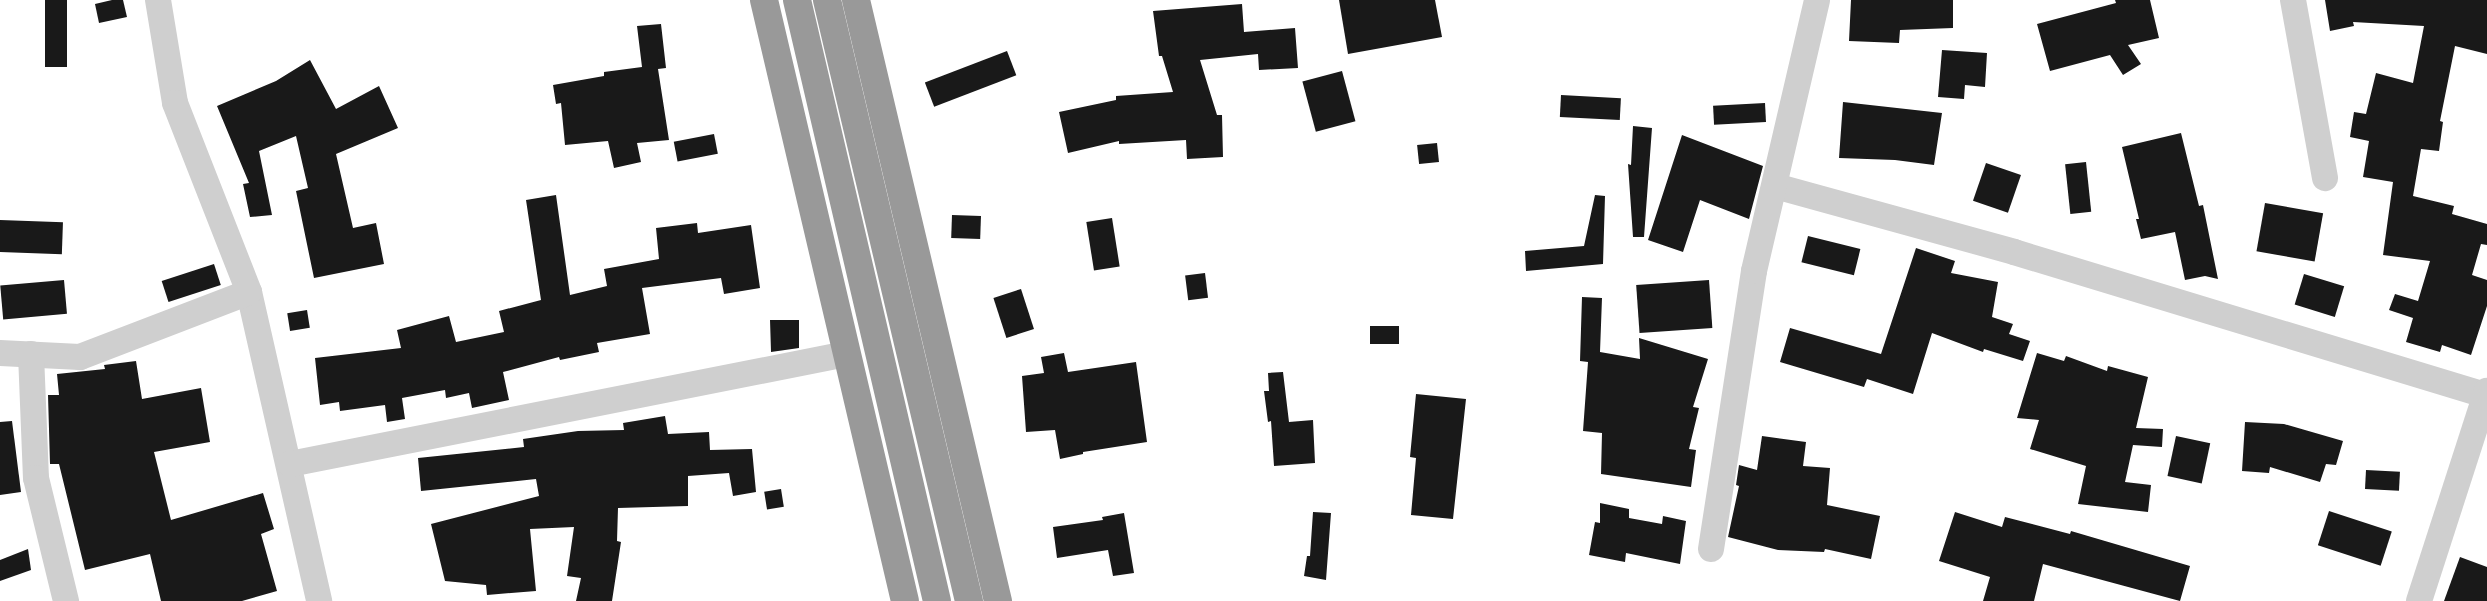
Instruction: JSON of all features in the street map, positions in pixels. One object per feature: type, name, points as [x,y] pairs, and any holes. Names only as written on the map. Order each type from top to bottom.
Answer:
[{"type":"highway","points":[[764,0],[905,601]]},
{"type":"highway","points":[[797,0],[936,601]]},
{"type":"highway","points":[[827,0],[968,601]]},
{"type":"highway","points":[[856,0],[998,601]]},
{"type":"street","points":[[158,0],[175,103],[249,292],[290,464],[319,601]]},
{"type":"street","points":[[1710,549],[1754,271],[1817,0]]},
{"type":"street","points":[[2293,0],[2325,178]]},
{"type":"street","points":[[1775,186],[2014,252],[2486,393],[2481,427],[2419,601]]},
{"type":"street","points":[[0,354],[80,358],[249,292]]},
{"type":"street","points":[[30,354],[36,478],[66,601]]},
{"type":"street","points":[[290,464],[846,354]]},
{"type":"building","points":[[45,0],[67,0],[67,67],[45,67]]},
{"type":"building","points":[[112,0],[123,0],[127,17],[99,23],[95,4]]},
{"type":"building","points":[[1339,0],[1435,0],[1442,37],[1348,54]]},
{"type":"building","points":[[1851,0],[1953,0],[1953,28],[1900,30],[1899,43],[1849,41]]},
{"type":"building","points":[[2115,0],[2150,0],[2159,38],[2128,45],[2141,64],[2123,75],[2110,55],[2050,71],[2037,24],[2116,3]]},
{"type":"building","points":[[2325,0],[2487,0],[2487,54],[2455,46],[2440,121],[2443,122],[2439,151],[2421,149],[2413,196],[2454,206],[2452,214],[2487,224],[2487,245],[2481,244],[2472,275],[2487,280],[2487,306],[2471,355],[2442,345],[2440,352],[2406,342],[2413,318],[2389,310],[2395,294],[2418,301],[2430,261],[2383,255],[2393,182],[2363,177],[2369,141],[2350,137],[2354,112],[2366,114],[2376,73],[2413,83],[2424,26],[2353,22],[2354,26],[2330,31]]},
{"type":"building","points":[[1242,4],[1244,32],[1295,28],[1298,68],[1259,70],[1258,54],[1200,60],[1217,115],[1222,115],[1223,157],[1187,159],[1186,140],[1119,144],[1119,141],[1068,153],[1059,112],[1116,100],[1116,96],[1173,92],[1162,56],[1159,56],[1153,11]]},
{"type":"building","points":[[661,24],[666,68],[658,69],[669,140],[637,143],[641,162],[614,168],[608,141],[565,145],[561,103],[556,104],[553,85],[604,76],[604,72],[642,67],[637,26]]},
{"type":"building","points":[[1942,50],[1987,53],[1985,87],[1965,85],[1964,99],[1938,97]]},
{"type":"building","points":[[1007,51],[1016,75],[934,107],[925,83]]},
{"type":"building","points":[[310,60],[336,109],[379,86],[398,128],[336,154],[353,228],[376,223],[384,264],[314,278],[296,191],[308,188],[296,136],[259,151],[272,215],[250,217],[243,184],[249,183],[217,106],[276,81]]},
{"type":"building","points":[[1342,71],[1355,121],[1316,132],[1302,82]]},
{"type":"building","points":[[1561,95],[1621,98],[1620,120],[1560,117]]},
{"type":"building","points":[[1843,102],[1942,113],[1934,165],[1895,160],[1839,158]]},
{"type":"building","points":[[1765,103],[1766,122],[1714,125],[1713,106]]},
{"type":"building","points":[[1633,126],[1652,128],[1644,237],[1633,237],[1628,164],[1631,165]]},
{"type":"building","points":[[2181,133],[2199,206],[2203,205],[2218,279],[2205,276],[2185,280],[2175,232],[2141,239],[2136,219],[2139,219],[2122,147]]},
{"type":"building","points":[[714,134],[718,154],[678,161],[674,142]]},
{"type":"building","points":[[1682,135],[1763,166],[1749,219],[1700,200],[1683,252],[1648,240]]},
{"type":"building","points":[[1437,143],[1439,162],[1419,164],[1417,145]]},
{"type":"building","points":[[2086,162],[2091,212],[2070,214],[2065,164]]},
{"type":"building","points":[[1986,163],[2021,175],[2008,213],[1973,201]]},
{"type":"building","points":[[556,195],[570,295],[607,286],[604,269],[659,259],[656,228],[697,223],[698,233],[751,225],[760,288],[724,294],[721,278],[642,288],[650,334],[597,343],[599,352],[560,360],[559,357],[503,372],[509,400],[472,408],[469,393],[446,398],[445,390],[402,398],[405,419],[387,422],[385,405],[340,411],[339,402],[320,405],[315,358],[401,348],[397,330],[449,316],[456,342],[504,332],[499,311],[541,300],[526,200]]},
{"type":"building","points":[[1595,195],[1605,196],[1603,264],[1526,271],[1525,251],[1584,246]]},
{"type":"building","points":[[2265,203],[2323,213],[2315,262],[2256,251]]},
{"type":"building","points":[[952,215],[981,216],[980,239],[951,238]]},
{"type":"building","points":[[1112,218],[1120,266],[1094,270],[1086,222]]},
{"type":"building","points":[[0,220],[63,222],[62,254],[0,252]]},
{"type":"building","points":[[1808,236],[1860,249],[1854,275],[1801,262]]},
{"type":"building","points":[[1916,248],[1955,261],[1951,273],[1998,282],[1992,317],[2013,324],[2009,334],[2030,341],[2023,361],[1984,349],[1983,352],[1932,333],[1913,394],[1867,379],[1864,387],[1780,362],[1790,328],[1881,354]]},
{"type":"building","points":[[214,264],[221,285],[168,302],[162,281]]},
{"type":"building","points":[[1205,273],[1208,298],[1188,300],[1185,275]]},
{"type":"building","points":[[2304,274],[2344,286],[2335,317],[2295,305]]},
{"type":"building","points":[[64,280],[67,314],[3,319],[0,286]]},
{"type":"building","points":[[1709,280],[1712,328],[1640,333],[1636,285]]},
{"type":"building","points":[[1021,289],[1034,329],[1006,338],[993,298]]},
{"type":"building","points":[[1582,297],[1602,298],[1600,352],[1640,359],[1639,338],[1708,359],[1693,407],[1699,408],[1689,449],[1696,450],[1691,487],[1601,474],[1602,433],[1583,431],[1588,362],[1580,361]]},
{"type":"building","points":[[307,310],[310,328],[290,331],[287,313]]},
{"type":"building","points":[[770,320],[799,320],[799,348],[771,352]]},
{"type":"building","points":[[1370,326],[1399,326],[1399,344],[1370,344]]},
{"type":"building","points":[[1064,353],[1068,372],[1136,362],[1147,442],[1083,452],[1083,454],[1060,459],[1055,430],[1026,432],[1022,376],[1044,373],[1041,357]]},
{"type":"building","points":[[2037,353],[2064,361],[2066,356],[2107,371],[2108,366],[2148,377],[2136,428],[2163,429],[2162,447],[2133,445],[2125,482],[2151,485],[2148,512],[2078,504],[2086,466],[2030,449],[2039,420],[2017,418]]},
{"type":"building","points":[[136,361],[142,399],[201,388],[210,442],[154,452],[171,520],[263,493],[274,529],[261,534],[277,591],[242,601],[161,601],[150,554],[85,570],[59,464],[50,464],[48,395],[59,395],[57,374],[105,369],[104,365]]},
{"type":"building","points":[[1283,372],[1289,422],[1313,420],[1315,463],[1274,466],[1271,421],[1268,422],[1264,391],[1269,391],[1268,373]]},
{"type":"building","points":[[1416,394],[1466,399],[1453,519],[1411,515],[1416,458],[1410,457]]},
{"type":"building","points":[[665,416],[668,434],[709,432],[710,450],[752,449],[756,492],[733,496],[729,473],[688,476],[688,506],[618,508],[617,541],[621,542],[612,601],[576,601],[581,578],[567,576],[574,527],[530,529],[536,591],[487,595],[486,585],[445,581],[431,524],[539,496],[536,479],[421,491],[418,458],[524,447],[523,439],[578,431],[624,430],[623,423]]},
{"type":"building","points":[[12,421],[21,492],[0,495],[0,422]]},
{"type":"building","points":[[2245,422],[2284,424],[2343,441],[2336,465],[2326,464],[2320,482],[2270,467],[2269,473],[2242,471]]},
{"type":"building","points":[[1762,436],[1806,442],[1803,466],[1830,468],[1827,505],[1880,516],[1871,559],[1825,549],[1824,552],[1778,550],[1728,537],[1739,486],[1736,485],[1739,465],[1757,470]]},
{"type":"building","points":[[2176,436],[2210,443],[2202,483],[2167,476]]},
{"type":"building","points":[[2366,470],[2400,472],[2399,491],[2365,489]]},
{"type":"building","points":[[781,489],[784,507],[767,509],[764,492]]},
{"type":"building","points":[[1600,503],[1629,509],[1629,518],[1662,524],[1663,516],[1686,521],[1680,564],[1626,553],[1625,562],[1589,555],[1595,522],[1600,523]]},
{"type":"building","points":[[2329,511],[2392,531],[2381,566],[2318,545]]},
{"type":"building","points":[[1313,512],[1331,513],[1326,580],[1304,576],[1307,556],[1310,556]]},
{"type":"building","points":[[1955,512],[2002,527],[2005,517],[2070,534],[2071,531],[2190,566],[2180,601],[2043,564],[2034,601],[1983,601],[1990,577],[1939,561]]},
{"type":"building","points":[[1124,513],[1134,573],[1113,576],[1108,550],[1057,558],[1053,527],[1103,520],[1102,517]]},
{"type":"building","points":[[28,549],[31,570],[0,581],[0,560]]},
{"type":"building","points":[[2460,557],[2487,567],[2487,601],[2444,601]]}]
